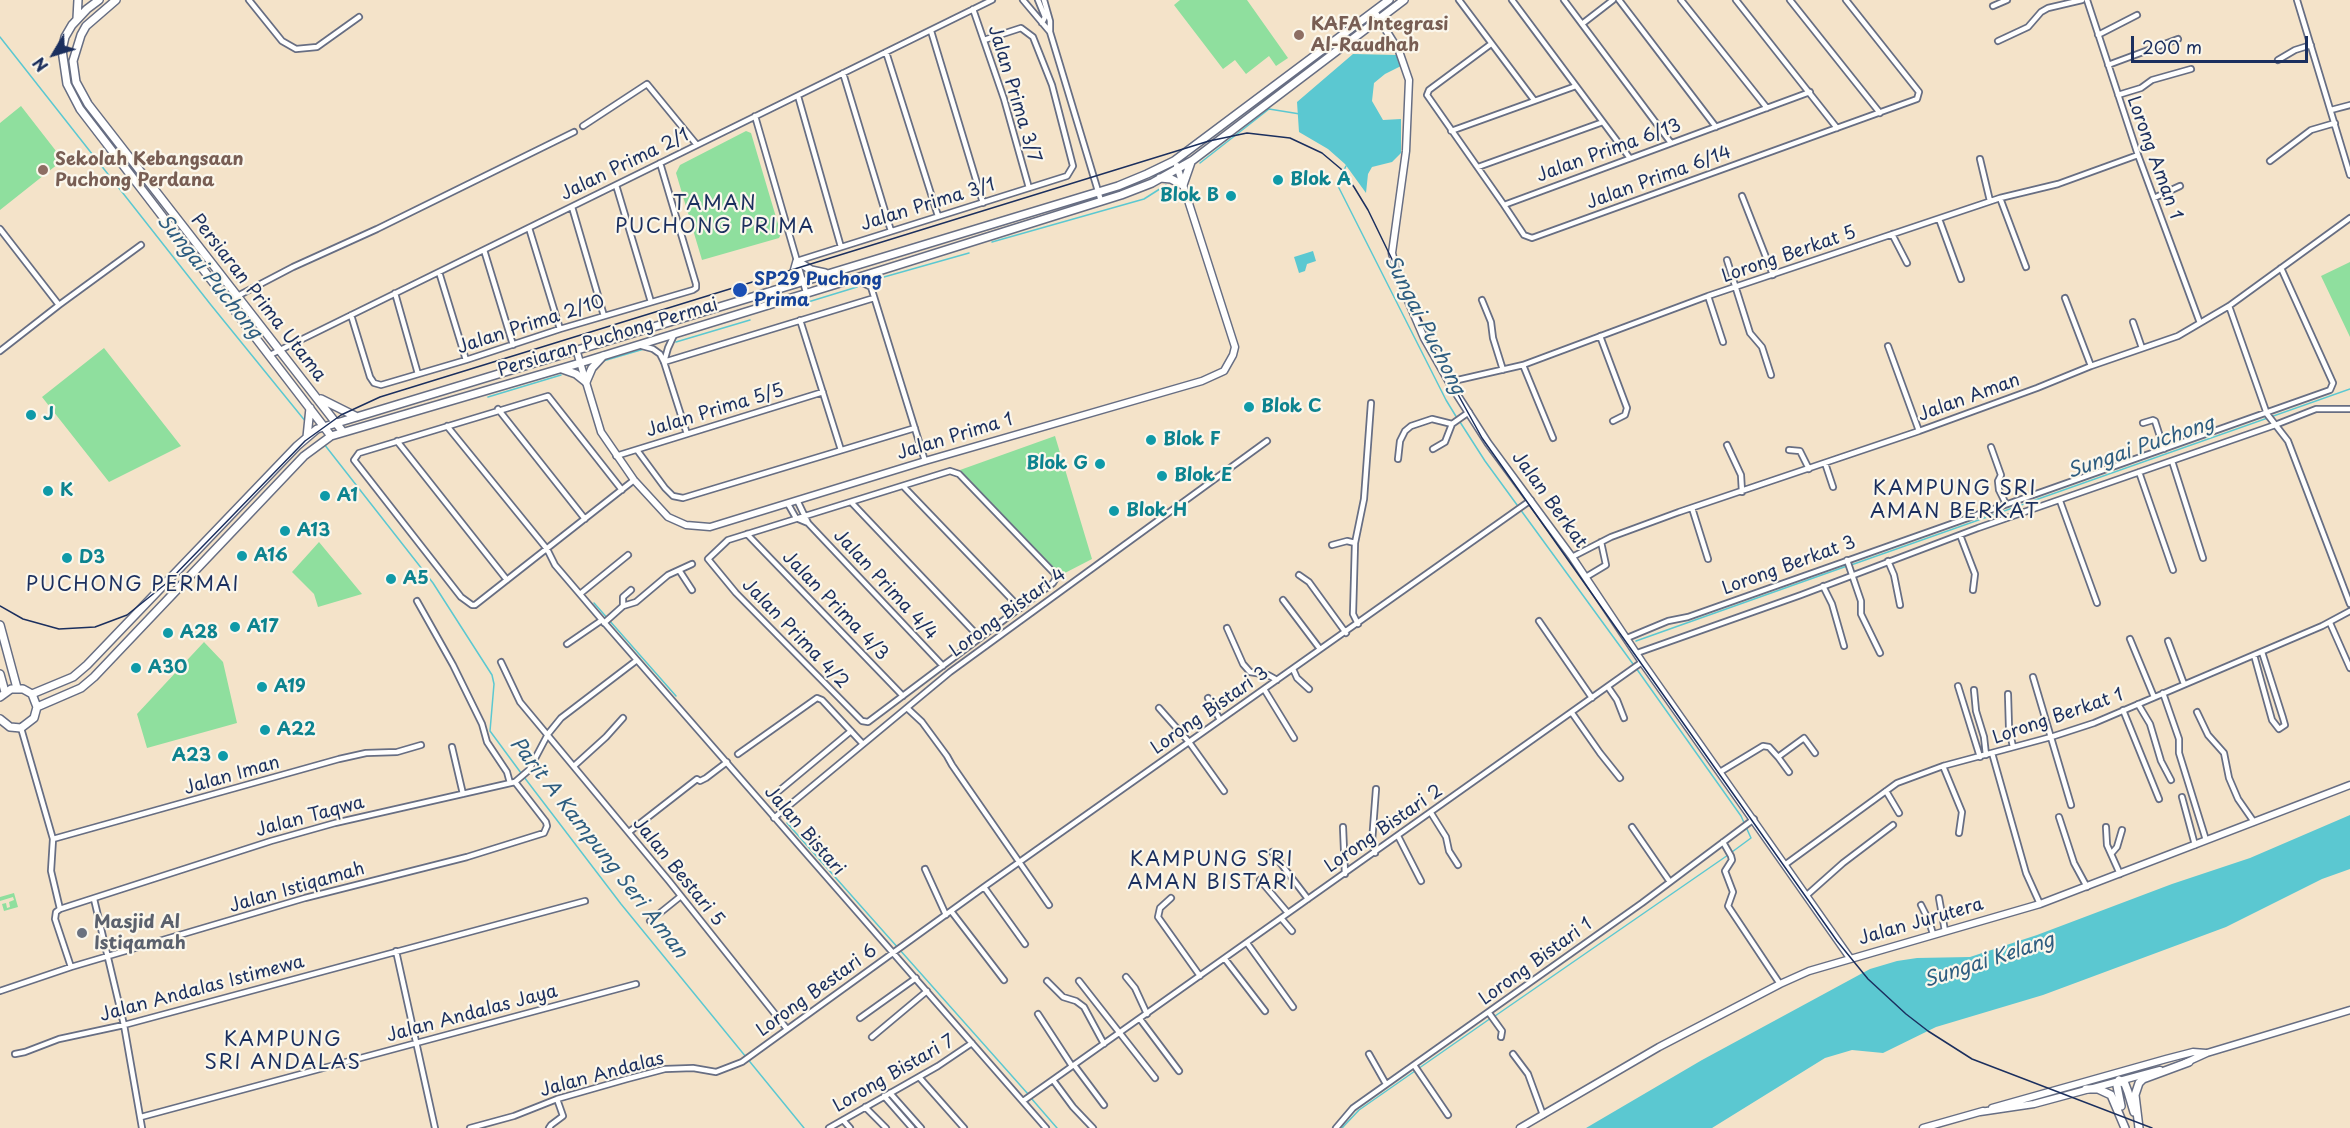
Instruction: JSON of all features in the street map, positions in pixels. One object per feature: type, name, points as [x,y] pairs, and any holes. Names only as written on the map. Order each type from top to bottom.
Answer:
[{"type":"main road","points":[[76,22],[79,0]]},
{"type":"main road","name":"Persiaran Prima Utama","points":[[99,0],[90,6],[76,22],[65,37],[62,50],[67,84],[80,109],[270,355],[310,408],[328,437]]},
{"type":"main road","name":"Persiaran Puchong Permai","points":[[32,694],[73,677],[87,665],[297,446],[307,436],[321,428],[1098,192],[1147,174],[1174,161],[1389,0]]},
{"type":"main road","name":"Persiaran Puchong Permai","points":[[36,707],[81,688],[94,677],[304,456],[328,437],[561,369],[879,271],[1101,201],[1160,178],[1193,160],[1404,0]]},
{"type":"main road","name":"Persiaran Prima Utama","points":[[113,3],[86,27],[75,49],[73,61],[76,82],[88,104],[343,432]]},
{"type":"main road","points":[[86,27],[90,6],[113,3]]},
{"type":"main road","points":[[1160,178],[1171,179],[1183,184],[1188,167],[1193,160]]},
{"type":"main road","points":[[974,230],[978,239]]},
{"type":"main road","points":[[785,286],[793,275],[797,261],[811,270],[828,273]]},
{"type":"main road","points":[[561,369],[576,374],[586,382],[592,368],[605,355]]},
{"type":"main road","points":[[314,394],[325,402],[355,416]]},
{"type":"main road","points":[[307,436],[310,408]]},
{"type":"main road","points":[[0,625],[17,688]]},
{"type":"main road","points":[[0,674],[2,695],[17,688],[32,694],[36,707],[34,718],[21,728],[10,727],[0,720]]},
{"type":"main road","points":[[2139,1128],[2135,1095],[2139,1083],[2143,1078],[2189,1062]]},
{"type":"main road","points":[[2126,1128],[2118,1092],[2119,1080],[2125,1084],[2139,1128]]},
{"type":"main road","points":[[2086,1089],[2098,1089],[2111,1095],[2126,1128]]},
{"type":"street","points":[[79,0],[90,6]]},
{"type":"street","points":[[249,0],[282,41],[296,48],[317,47],[359,17]]},
{"type":"street","name":"Jalan Prima 2/1","points":[[270,355],[992,0]]},
{"type":"street","points":[[1023,0],[1050,33]]},
{"type":"street","points":[[1038,0],[1045,17],[1042,23]]},
{"type":"street","points":[[1044,0],[1050,21],[1050,33],[1101,201]]},
{"type":"street","points":[[1458,0],[1534,100]]},
{"type":"street","points":[[1512,0],[1629,157]]},
{"type":"street","points":[[1564,0],[1671,143]]},
{"type":"street","points":[[1582,24],[1613,0]]},
{"type":"street","points":[[1619,0],[1716,127]]},
{"type":"street","points":[[1681,0],[1767,108]]},
{"type":"street","points":[[1736,0],[1837,128],[1917,99],[1919,92],[1846,0]]},
{"type":"street","points":[[1791,0],[1880,113]]},
{"type":"street","points":[[1994,6],[2007,0]]},
{"type":"street","points":[[1998,41],[2028,27],[2041,12],[2048,8],[2084,0]]},
{"type":"street","name":"Lorong Aman 1","points":[[2084,0],[2200,323]]},
{"type":"street","points":[[2300,1],[2350,175]]},
{"type":"street","name":"Jalan Prima 3/7","points":[[973,9],[1029,188]]},
{"type":"street","name":"Jalan Berkat","points":[[1374,11],[1399,51],[1407,70],[1410,94],[1406,151],[1392,253],[1397,275],[1424,338],[1488,443],[1572,556],[1637,653],[1641,663],[1720,772],[1752,821],[1808,895],[1850,958]]},
{"type":"street","points":[[2098,35],[2137,15]]},
{"type":"street","name":"Jalan Prima 3/1","points":[[797,261],[1067,176],[1073,166],[1052,85],[1033,37],[1021,28],[984,40]]},
{"type":"street","points":[[931,31],[983,202]]},
{"type":"street","points":[[2108,64],[2178,39]]},
{"type":"street","points":[[1491,44],[1429,90],[1429,99],[1504,205]]},
{"type":"street","points":[[2278,60],[2295,50],[2311,45]]},
{"type":"street","points":[[886,52],[938,216]]},
{"type":"street","points":[[2118,95],[2141,88],[2152,80],[2191,69]]},
{"type":"street","points":[[843,73],[891,231]]},
{"type":"street","points":[[583,126],[647,84],[697,145]]},
{"type":"street","points":[[1451,130],[1576,86]]},
{"type":"street","name":"Jalan Prima 6/13","points":[[1504,205],[1810,92]]},
{"type":"street","points":[[798,96],[840,247]]},
{"type":"street","points":[[2331,110],[2350,105]]},
{"type":"street","points":[[756,116],[806,292]]},
{"type":"street","points":[[1478,167],[1603,122]]},
{"type":"street","points":[[2270,161],[2311,130],[2335,123]]},
{"type":"street","name":"Jalan Prima 6/14","points":[[1504,205],[1524,235],[1532,238],[1837,128]]},
{"type":"street","points":[[228,301],[293,267],[377,229],[574,132]]},
{"type":"street","name":"Lorong Berkat 5","points":[[1449,382],[1523,365],[1708,296],[1990,201],[2058,184],[2138,155]]},
{"type":"street","points":[[1980,159],[1990,201]]},
{"type":"street","name":"Jalan Prima 1","points":[[576,349],[601,432],[634,480],[668,517],[686,525],[710,527],[798,502],[925,461],[1202,381],[1224,371],[1233,356],[1235,347],[1174,161]]},
{"type":"street","name":"Jalan Prima 2/10","points":[[351,315],[374,383],[381,385],[696,288],[660,163]]},
{"type":"street","points":[[616,185],[651,302]]},
{"type":"street","points":[[2154,198],[2180,186]]},
{"type":"street","points":[[1742,196],[1773,275]]},
{"type":"street","points":[[2000,198],[2026,267]]},
{"type":"street","points":[[572,207],[604,316]]},
{"type":"street","name":"Jalan Aman","points":[[1572,556],[1601,542],[1692,508],[1809,469],[2178,336],[2229,306],[2350,218]]},
{"type":"street","points":[[1939,219],[1960,279]]},
{"type":"street","points":[[530,228],[560,329]]},
{"type":"street","points":[[0,229],[59,305]]},
{"type":"street","points":[[1892,234],[1907,263]]},
{"type":"street","points":[[0,351],[141,245]]},
{"type":"street","points":[[484,250],[513,345]]},
{"type":"street","points":[[1727,260],[1750,333],[1762,346],[1771,375]]},
{"type":"street","name":"Lorong Berkat 3","points":[[1627,638],[1668,621],[1688,617],[2330,390],[2333,383],[2281,268]]},
{"type":"street","points":[[879,271],[871,287],[925,461]]},
{"type":"street","points":[[439,272],[466,360]]},
{"type":"street","points":[[852,278],[871,287]]},
{"type":"street","points":[[395,293],[418,374]]},
{"type":"street","points":[[1708,296],[1723,342]]},
{"type":"street","points":[[664,362],[874,298]]},
{"type":"street","points":[[2065,298],[2091,366]]},
{"type":"street","points":[[1482,300],[1491,322],[1493,338],[1503,370]]},
{"type":"street","points":[[2229,306],[2267,413],[2289,441],[2350,604]]},
{"type":"street","points":[[800,320],[841,450]]},
{"type":"street","points":[[2133,322],[2142,348]]},
{"type":"street","points":[[664,362],[671,338],[676,333]]},
{"type":"street","points":[[1600,336],[1627,408],[1624,415],[1613,421]]},
{"type":"street","points":[[636,345],[653,349],[660,354],[687,434]]},
{"type":"street","points":[[1888,346],[1919,430]]},
{"type":"street","points":[[1523,365],[1553,438]]},
{"type":"street","name":"Jalan Prima 5/5","points":[[616,456],[823,392]]},
{"type":"street","points":[[622,490],[548,396],[498,409],[359,453],[356,455],[355,463],[466,603],[476,605],[622,490],[634,480]]},
{"type":"street","points":[[1358,624],[1353,614],[1355,543],[1364,499],[1371,403]]},
{"type":"street","points":[[498,409],[585,519]]},
{"type":"street","points":[[1637,653],[1823,586],[1851,573],[2172,461],[2273,423],[2316,409],[2350,409]]},
{"type":"street","points":[[1433,449],[1449,438],[1454,423],[1469,412]]},
{"type":"street","points":[[1398,459],[1400,441],[1405,431],[1411,426],[1432,419],[1454,423]]},
{"type":"street","points":[[2143,423],[2155,421],[2164,449]]},
{"type":"street","name":"Jalan Bistari","points":[[447,426],[547,549],[555,565],[606,621],[774,818],[895,950],[927,991],[1046,1128]]},
{"type":"street","points":[[636,450],[665,488],[673,496],[683,498],[915,428]]},
{"type":"street","points":[[397,441],[507,580]]},
{"type":"street","name":"Lorong Bistari 4","points":[[774,818],[950,672],[1268,441]]},
{"type":"street","points":[[1727,445],[1741,475],[1742,492]]},
{"type":"street","points":[[1991,447],[2001,475],[1998,481],[1999,490],[2006,504]]},
{"type":"street","points":[[1789,450],[1800,451],[1809,469]]},
{"type":"street","points":[[2172,461],[2203,558]]},
{"type":"street","points":[[1825,463],[1833,487]]},
{"type":"street","points":[[747,534],[954,471],[1055,574],[1056,578],[1053,583],[903,696]]},
{"type":"street","points":[[2139,472],[2173,570]]},
{"type":"street","points":[[2092,475],[2096,488]]},
{"type":"street","points":[[903,486],[1020,608]]},
{"type":"street","points":[[2061,486],[2062,500],[2097,603]]},
{"type":"street","name":"Lorong Bistari 3","points":[[904,944],[1531,500]]},
{"type":"street","name":"Jalan Prima 4/4","points":[[798,502],[808,522],[943,666]]},
{"type":"street","points":[[852,502],[980,638]]},
{"type":"street","points":[[788,504],[796,518]]},
{"type":"street","points":[[1692,508],[1708,559]]},
{"type":"street","points":[[1975,515],[1978,528]]},
{"type":"street","name":"Jalan Prima 4/4","points":[[796,518],[808,522]]},
{"type":"street","name":"Jalan Prima 4/2","points":[[747,534],[728,540],[708,559],[736,593],[862,721],[868,722],[903,696]]},
{"type":"street","name":"Jalan Prima 4/3","points":[[747,534],[903,696]]},
{"type":"street","points":[[1960,535],[1975,574],[1973,590]]},
{"type":"street","points":[[1332,545],[1347,541],[1355,543]]},
{"type":"street","points":[[1586,577],[1606,565],[1601,542]]},
{"type":"street","points":[[580,594],[628,555]]},
{"type":"street","points":[[1847,561],[1861,601],[1861,614],[1880,653]]},
{"type":"street","points":[[1888,561],[1894,575],[1900,605]]},
{"type":"street","points":[[567,644],[606,621],[623,606],[636,602],[668,575],[692,564]]},
{"type":"street","points":[[679,570],[692,590]]},
{"type":"street","points":[[1299,575],[1309,582],[1346,633]]},
{"type":"street","points":[[1823,586],[1832,604],[1844,646]]},
{"type":"street","points":[[623,606],[623,597],[631,590]]},
{"type":"street","points":[[1283,600],[1320,649]]},
{"type":"street","name":"Jalan Istiqamah","points":[[0,992],[71,967],[305,898],[467,857],[544,833],[546,822],[513,782],[487,742],[476,711],[417,601]]},
{"type":"street","name":"Lorong Berkat 1","points":[[1786,864],[1897,783],[1943,766],[2051,737],[2123,710],[2330,623],[2350,611]]},
{"type":"street","points":[[1539,621],[1592,698]]},
{"type":"street","points":[[2330,623],[2350,668]]},
{"type":"street","points":[[1227,628],[1243,664],[1251,672],[1268,675],[1277,680]]},
{"type":"street","points":[[2130,639],[2154,697]]},
{"type":"street","points":[[2168,641],[2184,684]]},
{"type":"street","points":[[2254,655],[2272,720],[2279,729],[2285,725],[2262,651]]},
{"type":"street","name":"Jalan Taqwa","points":[[60,909],[292,835],[513,782],[529,770],[548,734],[561,718],[637,660]]},
{"type":"street","name":"Jalan Bestari 5","points":[[501,662],[520,702],[629,832],[787,1029]]},
{"type":"street","name":"Lorong Bistari 2","points":[[1024,1100],[1641,663]]},
{"type":"street","points":[[1293,669],[1297,678],[1310,689]]},
{"type":"street","points":[[2033,677],[2071,805]]},
{"type":"street","points":[[1958,686],[1980,757]]},
{"type":"street","points":[[1608,687],[1624,718]]},
{"type":"street","points":[[1264,689],[1294,738]]},
{"type":"street","points":[[1974,690],[1976,711],[1989,754],[2026,873],[2040,904]]},
{"type":"street","points":[[2163,693],[2179,739],[2179,753],[2206,840]]},
{"type":"street","points":[[2008,694],[2009,728],[2013,747]]},
{"type":"street","points":[[738,754],[816,698],[822,700],[862,743]]},
{"type":"street","points":[[1208,698],[1220,720]]},
{"type":"street","points":[[2138,704],[2150,724],[2160,761],[2171,780]]},
{"type":"street","points":[[907,708],[922,722],[947,756],[1049,905]]},
{"type":"street","points":[[1159,708],[1189,742],[1224,791]]},
{"type":"street","points":[[2123,710],[2159,799]]},
{"type":"street","points":[[1572,712],[1620,778]]},
{"type":"street","points":[[2197,712],[2208,735],[2224,753],[2229,778],[2238,799],[2254,822]]},
{"type":"street","points":[[574,766],[623,718]]},
{"type":"street","points":[[21,728],[53,839],[51,871],[60,909],[56,912],[55,919],[71,967]]},
{"type":"street","points":[[774,795],[851,731]]},
{"type":"street","points":[[1778,757],[1804,738],[1815,753]]},
{"type":"street","name":"Jalan Iman","points":[[53,839],[339,759],[366,753],[397,753],[420,745]]},
{"type":"street","points":[[1720,772],[1763,746],[1769,747],[1789,772]]},
{"type":"street","points":[[452,747],[463,794]]},
{"type":"street","points":[[629,832],[697,780],[706,778],[727,762]]},
{"type":"street","points":[[1943,766],[1962,812],[1959,833]]},
{"type":"street","name":"Jalan Jurutera","points":[[1520,1128],[1659,1047],[1809,971],[2040,904],[2350,785]]},
{"type":"street","points":[[1375,853],[1371,842],[1376,789]]},
{"type":"street","points":[[1887,791],[1899,813]]},
{"type":"street","points":[[2182,797],[2195,845]]},
{"type":"street","points":[[1431,813],[1446,837],[1449,851],[1458,866]]},
{"type":"street","points":[[2059,817],[2074,863],[2087,886]]},
{"type":"street","name":"Lorong Bistari 1","points":[[1335,1128],[1353,1108],[1386,1083],[1416,1069],[1752,821]]},
{"type":"street","points":[[1808,895],[1844,863],[1893,825]]},
{"type":"street","points":[[1343,827],[1345,874]]},
{"type":"street","points":[[1632,827],[1670,882]]},
{"type":"street","points":[[2106,827],[2106,841],[2120,874]]},
{"type":"street","points":[[2111,854],[2117,847],[2122,830]]},
{"type":"street","points":[[1398,836],[1420,881]]},
{"type":"street","points":[[1723,842],[1732,860],[1725,871],[1733,892],[1728,906],[1780,984]]},
{"type":"street","points":[[1272,852],[1308,899]]},
{"type":"street","points":[[926,870],[946,915]]},
{"type":"street","points":[[1260,880],[1288,913]]},
{"type":"street","points":[[984,887],[1024,944]]},
{"type":"street","points":[[650,921],[681,896]]},
{"type":"street","points":[[1171,898],[1160,908],[1158,917],[1200,976]]},
{"type":"street","points":[[1939,898],[1945,931]]},
{"type":"street","points":[[94,899],[124,1025],[142,1128]]},
{"type":"street","name":"Jalan Andalas Istimewa","points":[[15,1054],[59,1039],[124,1025],[585,901]]},
{"type":"street","points":[[1921,905],[1933,934]]},
{"type":"street","points":[[951,911],[1004,980]]},
{"type":"street","points":[[1281,918],[1292,931]]},
{"type":"street","points":[[1247,943],[1293,1007]]},
{"type":"street","name":"Lorong Bestari 6","points":[[742,1062],[904,944]]},
{"type":"street","points":[[396,951],[435,1128]]},
{"type":"street","points":[[1225,959],[1265,1011]]},
{"type":"street","points":[[1126,977],[1135,988],[1147,1014]]},
{"type":"street","points":[[860,1018],[916,978]]},
{"type":"street","points":[[1047,981],[1064,997],[1084,1007],[1104,1044]]},
{"type":"street","points":[[1078,981],[1155,1078]]},
{"type":"street","name":"Jalan Andalas Jaya","points":[[141,1117],[636,984]]},
{"type":"street","points":[[872,1036],[927,991]]},
{"type":"street","points":[[1980,1112],[2034,1104],[2189,1062],[2207,1053],[2350,1010]]},
{"type":"street","points":[[1038,1014],[1104,1105]]},
{"type":"street","points":[[1490,1015],[1502,1031],[1501,1037]]},
{"type":"street","points":[[1140,1019],[1179,1071]]},
{"type":"street","name":"Lorong Bistari 7","points":[[829,1128],[919,1077],[972,1043]]},
{"type":"street","points":[[1923,1128],[2177,1056],[2193,1052],[2207,1053]]},
{"type":"street","points":[[1369,1054],[1379,1067],[1386,1083]]},
{"type":"street","points":[[1513,1054],[1528,1074],[1543,1114]]},
{"type":"street","points":[[2058,1088],[2070,1088],[2104,1079],[2119,1080],[2133,1071],[2177,1056]]},
{"type":"street","name":"Jalan Andalas","points":[[470,1128],[514,1116],[556,1099],[665,1070],[693,1068],[716,1072],[742,1062]]},
{"type":"street","points":[[1416,1069],[1448,1115]]},
{"type":"street","points":[[919,1077],[964,1128]]},
{"type":"street","points":[[1053,1080],[1073,1107],[1093,1128]]},
{"type":"street","points":[[890,1093],[921,1128]]},
{"type":"street","points":[[884,1096],[912,1128]]},
{"type":"street","points":[[549,1128],[563,1116],[556,1099]]},
{"type":"street","points":[[865,1107],[886,1128]]},
{"type":"street","points":[[843,1120],[850,1128]]},
{"type":"green space","points":[[1180,0],[1247,0],[1288,58],[1276,66],[1269,56],[1246,74],[1235,60],[1223,69],[1174,5]]},
{"type":"green space","points":[[21,106],[63,160],[0,210],[0,123]]},
{"type":"green space","points":[[746,131],[751,133],[781,234],[779,238],[702,260],[676,173],[680,165]]},
{"type":"green space","points":[[2350,262],[2350,337],[2321,276]]},
{"type":"green space","points":[[104,348],[181,446],[109,482],[42,397]]},
{"type":"green space","points":[[1055,436],[1092,559],[1061,575],[960,470]]},
{"type":"green space","points":[[319,542],[362,594],[318,607],[314,594],[292,572]]},
{"type":"green space","points":[[204,642],[223,662],[237,723],[147,748],[137,714]]},
{"type":"green space","points":[[14,893],[18,907],[4,911],[2,904],[6,903],[7,908],[10,907],[9,902],[14,900],[13,897],[0,901],[0,897]]},
{"type":"water","points":[[1353,54],[1396,55],[1401,66],[1374,83],[1372,101],[1383,120],[1401,119],[1401,153],[1392,162],[1372,167],[1368,174],[1366,193],[1345,164],[1328,149],[1299,132],[1297,102]]},
{"type":"water","points":[[1313,251],[1316,261],[1307,264],[1305,271],[1299,273],[1294,257]]},
{"type":"water","name":"Sungai Kelang","points":[[2350,815],[2350,869],[2322,879],[2226,927],[2043,995],[1936,1027],[1883,1053],[1852,1050],[1825,1058],[1712,1128],[1586,1128],[1702,1060],[1870,969],[1917,958],[1970,957],[2250,858]]},
{"type":"waterway","name":"Sungai Puchong","points":[[0,37],[306,422]]},
{"type":"waterway","name":"Sungai Puchong","points":[[1200,163],[1269,109],[1300,114]]},
{"type":"waterway","name":"Sungai Puchong","points":[[1346,166],[1337,184],[1457,418]]},
{"type":"waterway","name":"Sungai Puchong","points":[[992,242],[1144,199],[1166,185]]},
{"type":"waterway","name":"Sungai Puchong","points":[[884,277],[969,253]]},
{"type":"waterway","name":"Sungai Puchong","points":[[795,306],[857,287]]},
{"type":"waterway","name":"Sungai Puchong","points":[[676,342],[750,320]]},
{"type":"waterway","name":"Sungai Puchong","points":[[603,361],[644,349]]},
{"type":"waterway","name":"Sungai Puchong","points":[[488,397],[561,375]]},
{"type":"waterway","name":"Sungai Puchong","points":[[1851,565],[2350,389]]},
{"type":"waterway","name":"Sungai Puchong","points":[[1460,422],[1485,461],[1633,664]]},
{"type":"waterway","name":"Parit A Kampung Seri Aman","points":[[324,444],[433,583],[492,675],[494,684],[490,731],[521,773]]},
{"type":"waterway","name":"Sungai Puchong","points":[[1636,641],[1847,566]]},
{"type":"waterway","points":[[594,603],[676,696]]},
{"type":"waterway","points":[[1636,668],[1741,816],[1751,838],[1732,852]]},
{"type":"waterway","name":"Parit A Kampung Seri Aman","points":[[524,777],[621,904],[804,1128]]},
{"type":"waterway","points":[[787,823],[1028,1094]]},
{"type":"waterway","points":[[1495,1016],[1728,855]]},
{"type":"waterway","points":[[1342,1128],[1359,1110],[1491,1018]]},
{"type":"waterway","points":[[1031,1098],[1057,1128]]},
{"type":"tram line","points":[[0,606],[23,619],[59,629],[95,627],[127,615],[168,582],[305,441],[341,415],[380,397],[1209,141],[1247,133],[1290,138],[1322,153],[1341,169],[1354,187],[1368,210],[1455,389],[1482,438],[1837,941],[1868,979],[1928,1031],[1972,1059],[2152,1128]]},
{"type":"place","name":"KAFA Integrasi Al-Raudhah","points":[[1299,35]]},
{"type":"place","name":"Sekolah Kebangsaan Puchong Perdana","points":[[43,170]]},
{"type":"place","name":"Blok A","points":[[1278,180]]},
{"type":"place","name":"Blok B","points":[[1231,196]]},
{"type":"place","name":"SP29 Puchong Prima","points":[[740,290]]},
{"type":"place","name":"Blok C","points":[[1249,407]]},
{"type":"place","name":"J","points":[[31,415]]},
{"type":"place","name":"Blok F","points":[[1151,440]]},
{"type":"place","name":"Blok G","points":[[1100,464]]},
{"type":"place","name":"Blok E","points":[[1162,476]]},
{"type":"place","name":"K","points":[[48,491]]},
{"type":"place","name":"A1","points":[[325,496]]},
{"type":"place","name":"Blok H","points":[[1114,511]]},
{"type":"place","name":"A13","points":[[285,531]]},
{"type":"place","name":"A16","points":[[242,556]]},
{"type":"place","name":"D3","points":[[67,558]]},
{"type":"place","name":"A5","points":[[391,579]]},
{"type":"place","name":"A17","points":[[235,627]]},
{"type":"place","name":"A28","points":[[168,633]]},
{"type":"place","name":"A30","points":[[136,668]]},
{"type":"place","name":"A19","points":[[262,687]]},
{"type":"place","name":"A22","points":[[265,730]]},
{"type":"place","name":"A23","points":[[223,756]]},
{"type":"place","name":"Masjid Al Istiqamah","points":[[82,933]]},
{"type":"district","name":"TAMAN PUCHONG PRIMA","points":[[715,216]]},
{"type":"district","name":"KAMPUNG SRI AMAN BERKAT","points":[[1955,500]]},
{"type":"district","name":"PUCHONG PERMAI","points":[[133,585]]},
{"type":"district","name":"KAMPUNG SRI AMAN BISTARI","points":[[1212,872]]},
{"type":"district","name":"KAMPUNG SRI ANDALAS","points":[[283,1052]]}]
